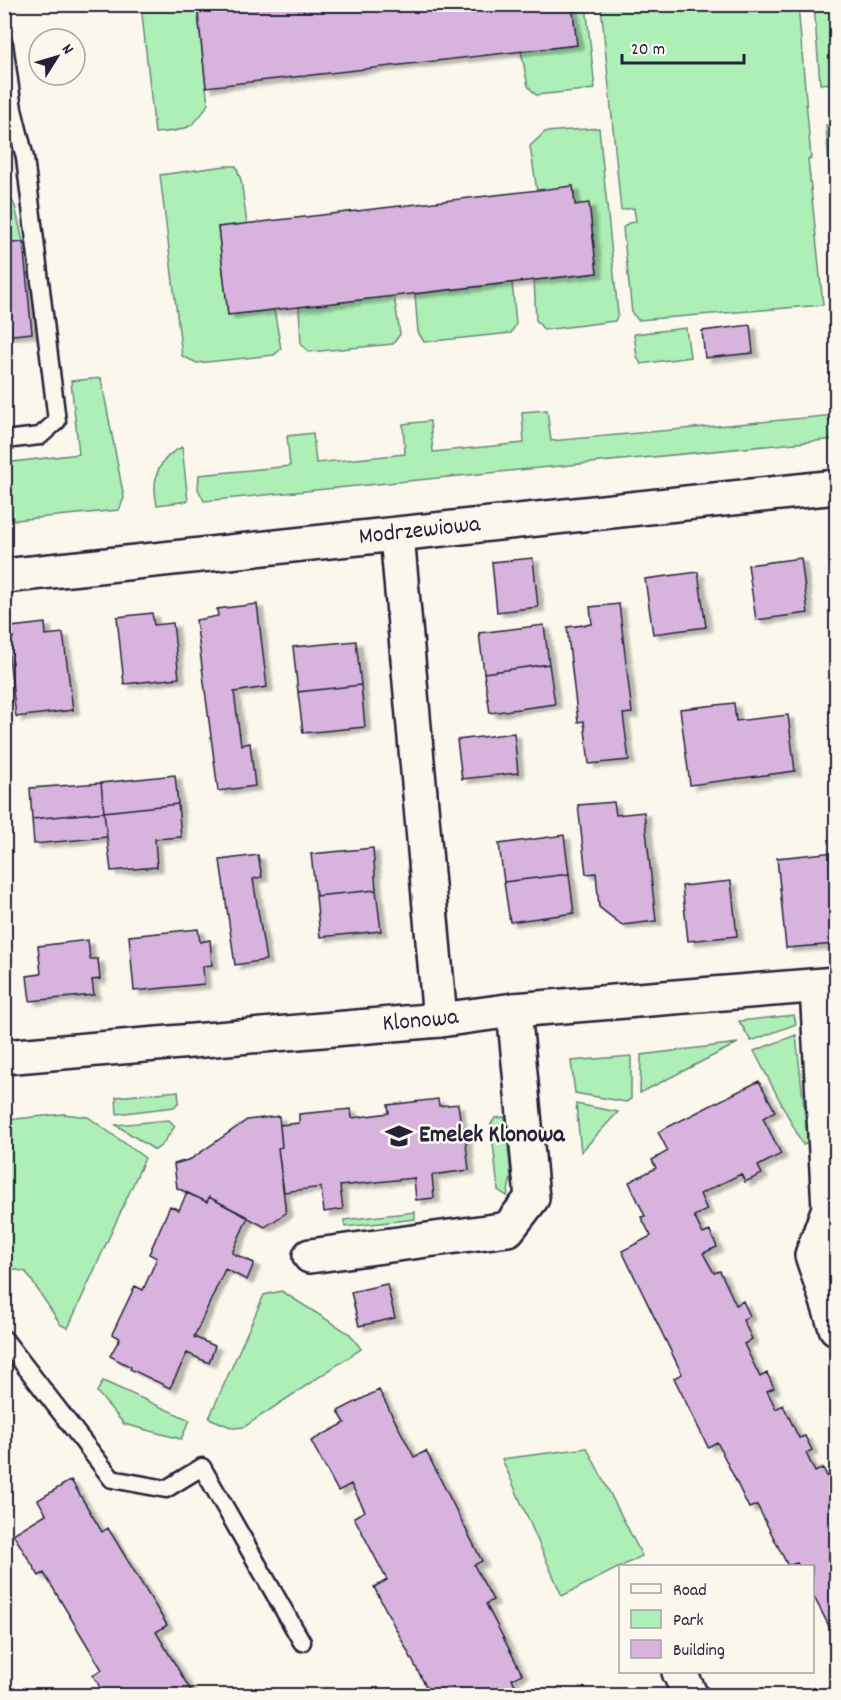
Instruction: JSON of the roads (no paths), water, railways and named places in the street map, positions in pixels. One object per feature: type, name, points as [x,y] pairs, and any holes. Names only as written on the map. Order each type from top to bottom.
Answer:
[{"type":"street","name":"Modrzewiowa","points":[[4,576],[837,487]]},
{"type":"street","points":[[397,535],[440,1020]]},
{"type":"street","points":[[827,986],[830,1208],[812,1255],[837,1328]]},
{"type":"street","name":"Klonowa","points":[[4,1058],[440,1020],[514,1010],[827,986]]},
{"type":"street","points":[[310,1256],[508,1229],[532,1197],[514,1010]]},
{"type":"street","points":[[680,1673],[692,1695]]},
{"type":"lane","points":[[4,44],[13,109],[25,158],[57,421],[40,436],[4,440]]},
{"type":"lane","points":[[4,1339],[112,1479],[166,1489],[202,1467],[302,1642]]},
{"type":"place","name":"Emelek Klonowa","points":[[399,1136]]}]
